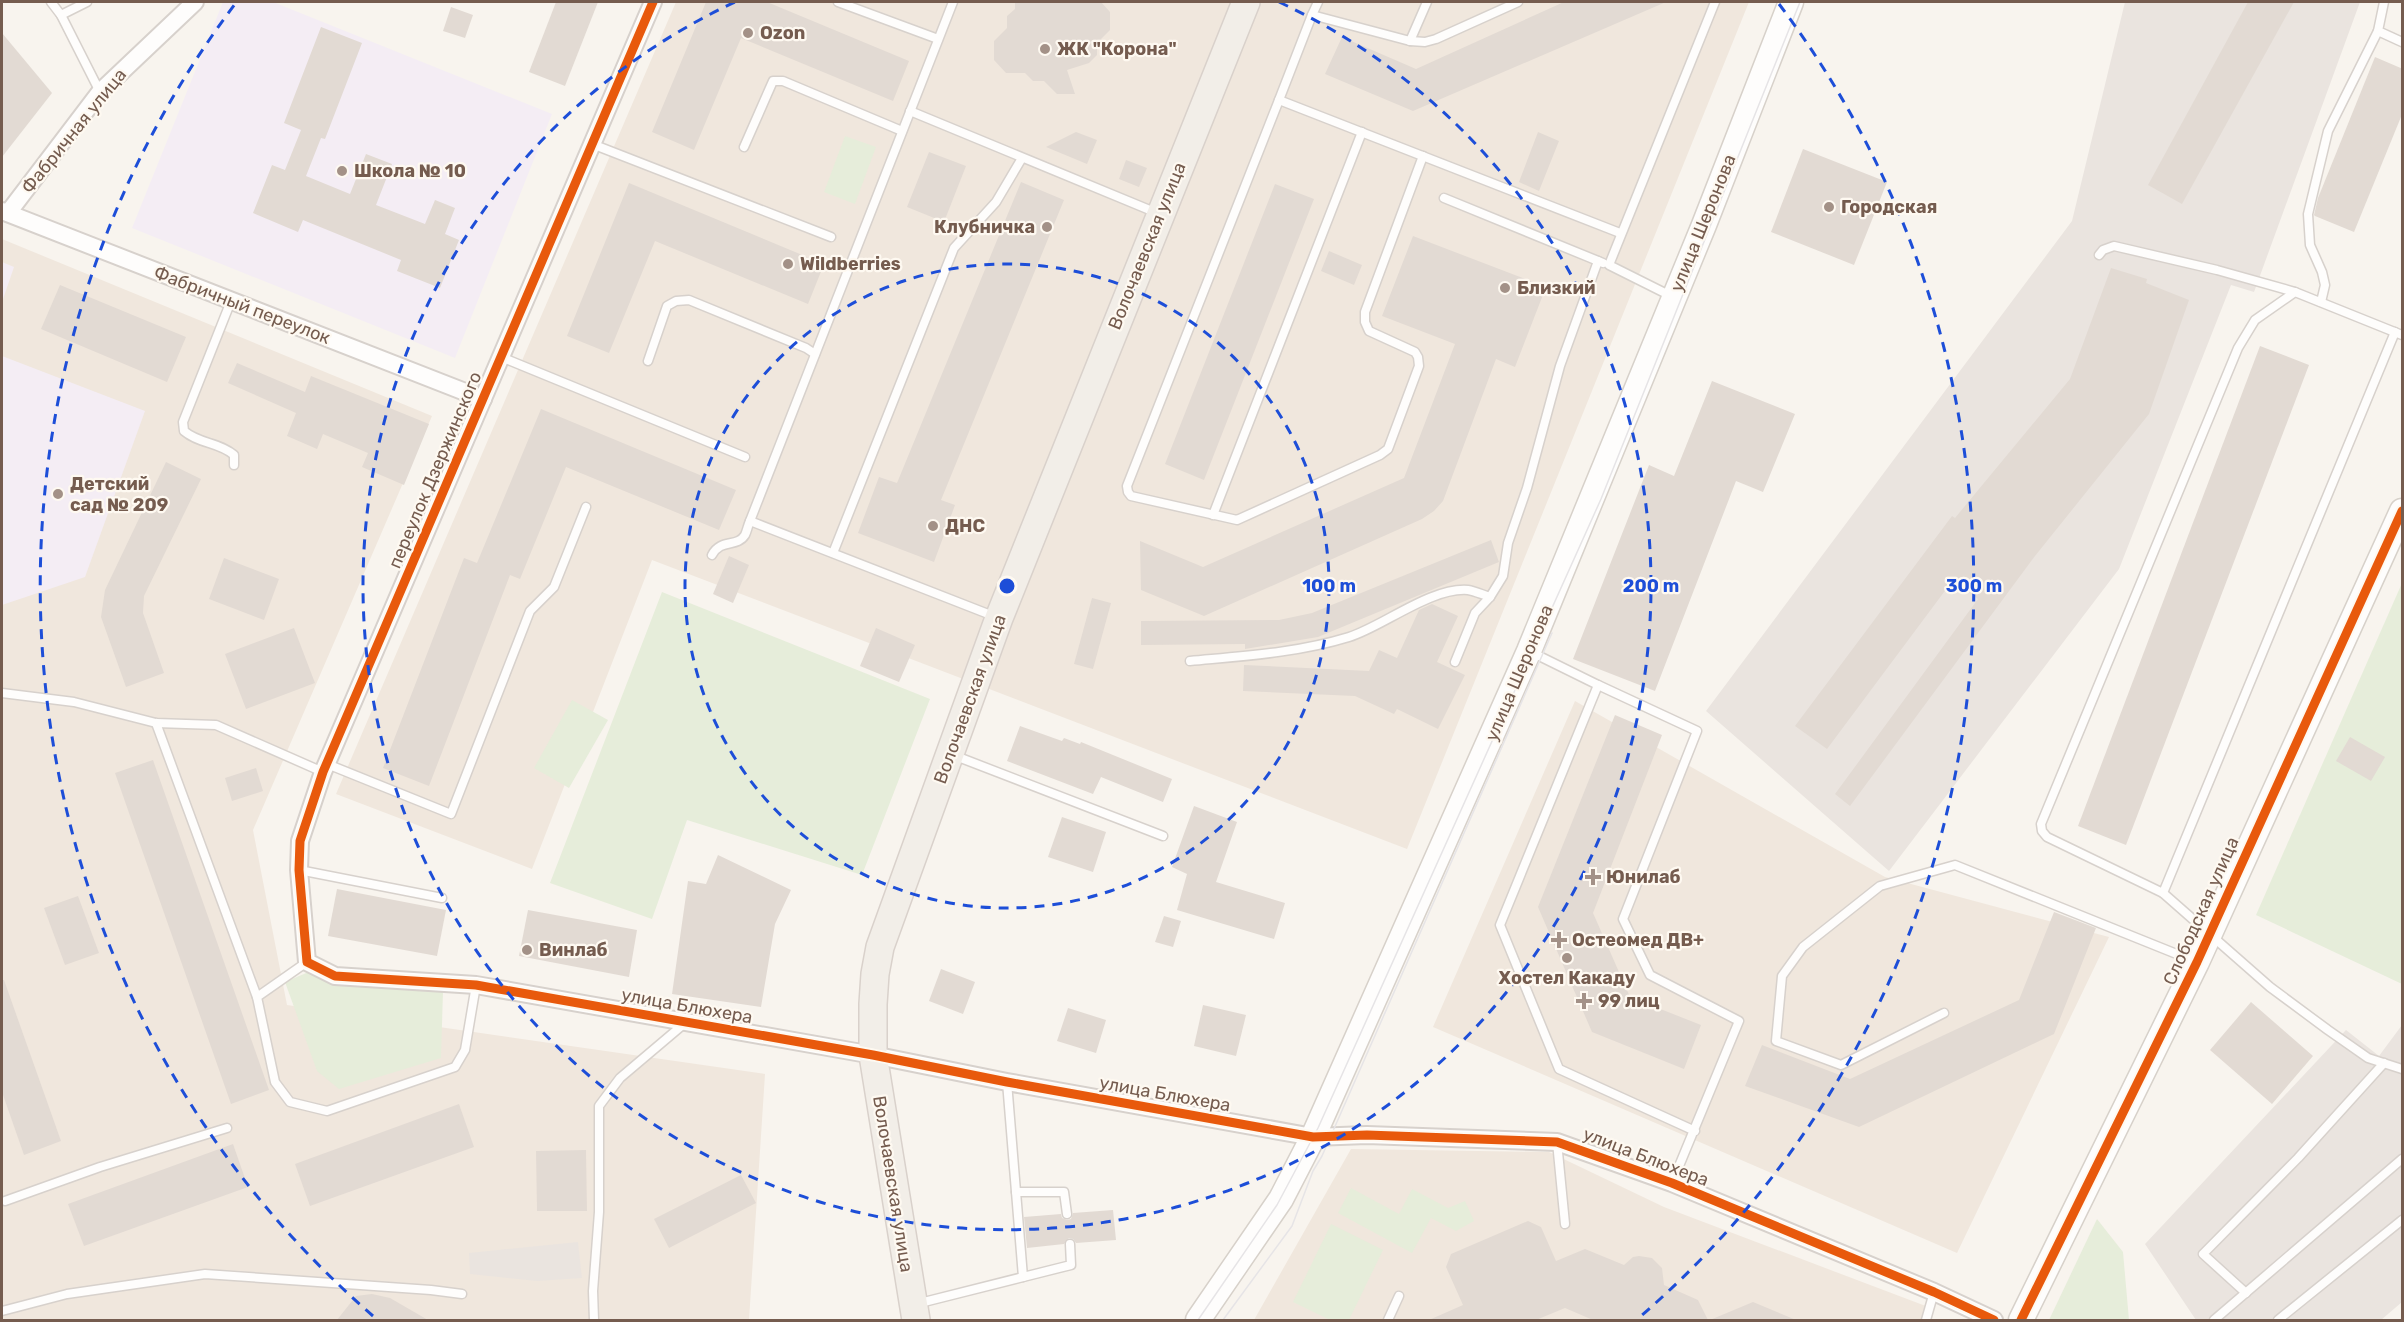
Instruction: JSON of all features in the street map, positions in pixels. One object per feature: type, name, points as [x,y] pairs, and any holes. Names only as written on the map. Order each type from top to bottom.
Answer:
[{"type":"main road","name":"Волочаевская улица","points":[[914,1313],[873,1055],[873,1004],[880,947],[999,618],[1246,2]]},
{"type":"main road","name":"улица Шеронова","points":[[1198,1320],[1281,1199],[1314,1137],[1529,651],[1704,225],[1791,2]]},
{"type":"main road","name":"Слободская улица","points":[[2021,1320],[2197,962],[2393,539],[2403,511]]},
{"type":"street","name":"Фабричная улица","points":[[5,212],[100,92],[195,2]]},
{"type":"street","name":"переулок Дзержинского","points":[[307,962],[298,870],[300,841],[325,768],[653,2]]},
{"type":"street","name":"Фабричный переулок","points":[[5,212],[483,399]]},
{"type":"street","name":"улица Блюхера","points":[[307,962],[334,976],[476,985],[873,1055],[1007,1082],[1314,1137],[1367,1135],[1557,1142],[1672,1183],[1934,1292],[1994,1320]]},
{"type":"lane","points":[[51,2],[61,15],[100,92]]},
{"type":"lane","points":[[61,15],[87,2]]},
{"type":"lane","points":[[838,2],[938,39]]},
{"type":"lane","points":[[712,555],[722,544],[740,540],[744,536],[952,2]]},
{"type":"lane","points":[[1318,2],[1127,486],[1131,496],[1232,520],[1242,518],[1380,455],[1388,449],[1419,366],[1418,357],[1414,352],[1369,330],[1365,322],[1365,312],[1423,156]]},
{"type":"lane","points":[[1410,41],[1427,2]]},
{"type":"lane","points":[[1312,15],[1410,41],[1436,39],[1518,2]]},
{"type":"lane","points":[[1609,265],[1715,2]]},
{"type":"lane","points":[[2321,302],[2325,285],[2322,272],[2310,246],[2308,214],[2328,131],[2379,31],[2384,2]]},
{"type":"lane","points":[[2379,31],[2403,42]]},
{"type":"lane","points":[[744,147],[773,81],[783,81],[902,131]]},
{"type":"lane","points":[[1279,100],[1620,233]]},
{"type":"lane","points":[[910,111],[1160,214]]},
{"type":"lane","points":[[1213,515],[1362,132]]},
{"type":"lane","points":[[592,144],[831,237]]},
{"type":"lane","points":[[833,553],[954,248],[996,202],[1022,158]]},
{"type":"lane","points":[[1444,198],[1609,265],[1673,297]]},
{"type":"lane","points":[[2099,255],[2103,250],[2114,246],[2217,270],[2295,292],[2399,333],[2163,893]]},
{"type":"lane","points":[[1455,662],[1475,613],[1490,597],[1503,576],[1508,543],[1527,488],[1560,366],[1598,261]]},
{"type":"lane","points":[[2295,292],[2255,320],[2238,348],[2041,825],[2047,837],[2163,893],[2270,987],[2368,1058],[2403,1069]]},
{"type":"lane","points":[[648,362],[667,306],[676,301],[689,300],[806,348],[815,354]]},
{"type":"lane","points":[[231,301],[183,422],[184,431],[192,438],[225,447],[234,455],[234,465]]},
{"type":"lane","points":[[501,357],[745,457]]},
{"type":"lane","points":[[2,693],[74,702],[156,723],[216,725],[451,814],[530,611],[554,587],[586,507]]},
{"type":"lane","points":[[750,521],[999,618]]},
{"type":"lane","points":[[1190,661],[1294,651],[1351,637],[1396,613],[1442,594],[1467,590],[1490,597]]},
{"type":"lane","points":[[1529,651],[1697,731],[1623,919],[1650,975],[1739,1021],[1672,1183]]},
{"type":"lane","points":[[1598,685],[1500,925],[1559,1069],[1695,1131]]},
{"type":"lane","points":[[156,723],[256,997],[275,1082],[290,1102],[327,1111],[455,1066],[465,1050],[476,985]]},
{"type":"lane","points":[[950,753],[1163,836]]},
{"type":"lane","points":[[1944,1013],[1840,1065],[1776,1041],[1782,976],[1803,947],[1880,886],[1954,865],[2197,962]]},
{"type":"lane","points":[[298,870],[442,898]]},
{"type":"lane","points":[[256,997],[307,962]]},
{"type":"lane","points":[[594,1320],[593,1291],[599,1212],[599,1106],[620,1078],[686,1023]]},
{"type":"lane","points":[[2246,1293],[2203,1254],[2298,1158],[2384,1063]]},
{"type":"lane","points":[[1007,1082],[1023,1277]]},
{"type":"lane","points":[[5,1201],[100,1167],[227,1128]]},
{"type":"lane","points":[[1557,1142],[1565,1224]]},
{"type":"lane","points":[[2214,1320],[2403,1159]]},
{"type":"lane","points":[[1016,1192],[1061,1191],[1065,1196],[1067,1214]]},
{"type":"lane","points":[[2278,1320],[2403,1220]]},
{"type":"lane","points":[[914,1313],[1023,1277],[1071,1265],[1070,1244]]},
{"type":"lane","points":[[2,1311],[67,1294],[205,1274],[462,1294]]},
{"type":"lane","points":[[1926,1320],[1934,1292]]},
{"type":"lane","points":[[1388,1320],[1399,1296]]},
{"type":"shaded area","name":"Школа № 10","points":[[223,2],[273,2],[552,114],[455,358],[132,228]]},
{"type":"shaded area","points":[[676,2],[1749,2],[1407,849],[652,560],[532,869],[336,794]]},
{"type":"shaded area","points":[[2125,2],[2360,2],[2254,292],[2231,285],[2119,569],[1889,871],[1706,711],[2072,221]]},
{"type":"shaded area","points":[[2,239],[432,416],[253,830],[287,1005],[765,1074],[749,1320],[2,1320]]},
{"type":"shaded area","points":[[2,262],[14,267],[2,302]]},
{"type":"shaded area","name":"Детский сад № 209","points":[[2,356],[145,411],[85,577],[2,605]]},
{"type":"shaded area","points":[[1575,701],[1885,877],[2109,937],[1957,1253],[1433,1027]]},
{"type":"shaded area","points":[[2402,1025],[2402,1302],[2381,1320],[2196,1320],[2145,1244],[2346,1030],[2379,1056]]},
{"type":"shaded area","points":[[1351,1149],[1549,1152],[1664,1207],[1931,1308],[1923,1320],[1254,1320]]},
{"type":"shaded area","points":[[578,1242],[582,1278],[537,1281],[470,1274],[469,1253]]},
{"type":"green space","points":[[845,136],[876,147],[855,204],[824,192]]},
{"type":"green space","points":[[2402,583],[2402,984],[2256,915]]},
{"type":"green space","points":[[662,592],[930,699],[862,875],[687,820],[652,919],[550,883]]},
{"type":"green space","points":[[572,700],[608,720],[569,788],[534,768]]},
{"type":"green space","points":[[318,968],[443,991],[441,1058],[339,1089],[317,1071],[285,982]]},
{"type":"green space","points":[[1351,1188],[1399,1214],[1412,1189],[1448,1208],[1465,1201],[1474,1221],[1456,1231],[1431,1218],[1412,1253],[1338,1213]]},
{"type":"green space","points":[[2097,1219],[2123,1252],[2129,1320],[2049,1320]]},
{"type":"green space","points":[[1331,1224],[1383,1250],[1349,1320],[1330,1320],[1293,1302]]},
{"type":"building","points":[[556,2],[598,2],[565,86],[529,72]]},
{"type":"building","points":[[706,2],[767,2],[909,61],[893,101],[741,38],[694,150],[652,132]]},
{"type":"building","name":"ЖК \"Корона\"","points":[[1015,2],[1101,2],[1110,12],[1110,30],[1097,43],[1097,55],[1089,63],[1067,70],[1075,94],[1057,94],[1044,81],[1033,81],[1025,73],[1006,73],[994,60],[994,41],[1007,28],[1007,16],[1015,9]]},
{"type":"building","points":[[1564,2],[1666,2],[1413,111],[1325,74],[1342,37],[1416,69]]},
{"type":"building","points":[[2248,2],[2294,2],[2182,204],[2148,185]]},
{"type":"building","points":[[451,7],[473,15],[465,38],[443,31]]},
{"type":"building","points":[[321,27],[362,43],[325,139],[321,138],[306,176],[350,194],[366,154],[392,164],[376,205],[425,224],[435,200],[455,208],[445,234],[459,240],[440,288],[397,271],[401,260],[303,220],[298,232],[253,213],[272,165],[285,170],[301,130],[284,123]]},
{"type":"building","points":[[2,33],[52,93],[2,157]]},
{"type":"building","points":[[2375,57],[2403,69],[2403,112],[2354,232],[2314,215],[2318,198]]},
{"type":"building","points":[[1076,132],[1097,140],[1087,164],[1046,147]]},
{"type":"building","points":[[1538,132],[1559,141],[1539,191],[1519,182]]},
{"type":"building","name":"Городская","points":[[1803,149],[1887,182],[1854,265],[1771,232]]},
{"type":"building","points":[[929,152],[966,166],[944,222],[907,207]]},
{"type":"building","points":[[1126,160],[1147,168],[1139,187],[1119,179]]},
{"type":"building","points":[[1021,182],[1064,200],[941,500],[955,505],[934,562],[858,533],[879,477],[897,483]]},
{"type":"building","points":[[629,183],[824,264],[808,304],[655,241],[609,353],[567,336]]},
{"type":"building","points":[[1275,184],[1314,199],[1204,480],[1165,464]]},
{"type":"building","points":[[1413,236],[1546,287],[1515,367],[1496,359],[1443,501],[1422,519],[1204,616],[1141,590],[1140,541],[1203,567],[1404,478],[1455,344],[1382,316]]},
{"type":"building","points":[[1329,251],[1362,265],[1354,285],[1321,271]]},
{"type":"building","points":[[2111,268],[2147,279],[2146,283],[2189,300],[2149,414],[2035,556],[1850,806],[1835,794],[1978,599],[1953,580],[1827,749],[1795,726],[1952,516],[1955,518],[2070,379]]},
{"type":"building","points":[[60,285],[186,337],[167,382],[41,329]]},
{"type":"building","points":[[2260,346],[2309,365],[2126,845],[2078,826]]},
{"type":"building","points":[[237,363],[305,392],[311,376],[429,424],[404,485],[362,467],[368,453],[323,434],[317,449],[287,436],[296,413],[228,383]]},
{"type":"building","points":[[1712,381],[1795,414],[1763,492],[1736,481],[1655,691],[1573,659],[1649,465],[1674,476]]},
{"type":"building","points":[[541,409],[736,490],[719,530],[566,467],[520,579],[510,575],[429,786],[383,768],[464,558],[477,563]]},
{"type":"building","points":[[166,462],[201,479],[144,596],[143,613],[164,673],[126,687],[101,617],[105,590]]},
{"type":"building","points":[[1491,540],[1499,562],[1318,637],[1245,649],[1245,644],[1141,645],[1141,621],[1279,620],[1312,613]]},
{"type":"building","points":[[729,556],[749,565],[733,603],[713,594]]},
{"type":"building","points":[[224,558],[279,579],[264,620],[209,599]]},
{"type":"building","points":[[1092,598],[1111,603],[1093,669],[1074,664]]},
{"type":"building","points":[[1432,604],[1458,616],[1437,662],[1465,675],[1438,729],[1397,709],[1394,714],[1355,696],[1243,691],[1244,665],[1369,671],[1379,650],[1397,658],[1419,610]]},
{"type":"building","points":[[294,628],[315,683],[246,709],[225,654]]},
{"type":"building","points":[[876,628],[915,645],[899,682],[860,666]]},
{"type":"building","points":[[1615,715],[1662,735],[1593,913],[1630,997],[1701,1025],[1684,1069],[1592,1032],[1538,907]]},
{"type":"building","points":[[1020,726],[1062,741],[1064,738],[1080,744],[1081,742],[1172,779],[1163,802],[1101,777],[1093,794],[1007,761]]},
{"type":"building","points":[[2350,737],[2385,757],[2371,781],[2336,761]]},
{"type":"building","points":[[153,760],[269,1090],[231,1104],[115,773]]},
{"type":"building","points":[[256,768],[263,791],[232,801],[225,778]]},
{"type":"building","points":[[1194,806],[1237,822],[1216,882],[1285,903],[1274,939],[1177,910],[1187,874],[1172,867]]},
{"type":"building","points":[[1062,817],[1106,832],[1093,872],[1048,857]]},
{"type":"building","points":[[718,855],[791,890],[775,924],[761,1007],[672,994],[688,881],[706,884]]},
{"type":"building","points":[[337,889],[446,910],[437,956],[328,936]]},
{"type":"building","points":[[78,896],[99,953],[65,965],[44,908]]},
{"type":"building","points":[[528,910],[637,930],[629,977],[519,956]]},
{"type":"building","points":[[2054,912],[2096,928],[2054,1034],[1859,1127],[1745,1086],[1762,1045],[1850,1079],[2019,1000]]},
{"type":"building","points":[[1164,916],[1181,921],[1173,947],[1155,942]]},
{"type":"building","points":[[941,969],[975,982],[963,1014],[929,1001]]},
{"type":"building","points":[[2,980],[4,980],[61,1141],[24,1155],[2,1092]]},
{"type":"building","points":[[2251,1002],[2313,1056],[2272,1104],[2210,1050]]},
{"type":"building","points":[[1203,1005],[1246,1015],[1236,1056],[1194,1046]]},
{"type":"building","points":[[1068,1008],[1106,1020],[1096,1053],[1057,1041]]},
{"type":"building","points":[[459,1104],[474,1147],[310,1206],[295,1164]]},
{"type":"building","points":[[233,1144],[248,1187],[84,1246],[68,1204]]},
{"type":"building","points":[[586,1150],[587,1211],[537,1211],[536,1151]]},
{"type":"building","points":[[741,1175],[756,1203],[669,1248],[654,1219]]},
{"type":"building","points":[[1113,1210],[1116,1240],[1076,1243],[1069,1238],[1064,1244],[1027,1248],[1024,1217],[1061,1214],[1062,1218],[1067,1220],[1071,1219],[1073,1213]]},
{"type":"building","points":[[1528,1221],[1541,1227],[1556,1261],[1585,1249],[1624,1265],[1633,1257],[1652,1258],[1662,1268],[1664,1285],[1698,1300],[1708,1320],[1593,1320],[1565,1308],[1536,1320],[1429,1320],[1463,1305],[1446,1267],[1451,1254]]},
{"type":"building","points":[[372,1294],[390,1298],[428,1320],[337,1320],[356,1296]]},
{"type":"building","points":[[1753,1302],[1796,1320],[1710,1320]]},
{"type":"tram line","points":[[1198,1320],[1277,1205],[1318,1128],[1601,499],[1800,2]]},
{"type":"tram line","points":[[1223,1320],[1292,1226],[1313,1171],[1322,1156],[1552,633]]},
{"type":"cycle path","points":[[653,2],[323,772],[300,841],[299,870],[307,962],[335,976],[476,985],[873,1055],[1007,1082],[1313,1137],[1367,1135],[1557,1142],[1672,1183],[1934,1292],[1994,1320]]},
{"type":"cycle path","points":[[2021,1320],[2197,962],[2402,511]]},
{"type":"place","name":"Ozon","points":[[748,33]]},
{"type":"place","name":"ЖК \"Корона\"","points":[[1045,49]]},
{"type":"place","name":"Школа № 10","points":[[342,171]]},
{"type":"place","name":"Городская","points":[[1829,207]]},
{"type":"place","name":"Клубничка","points":[[1047,227]]},
{"type":"place","name":"Wildberries","points":[[788,264]]},
{"type":"place","name":"Близкий","points":[[1505,288]]},
{"type":"place","name":"Детский сад № 209","points":[[58,494]]},
{"type":"place","name":"ДНС","points":[[933,526]]},
{"type":"place","name":"Юнилаб","points":[[1593,877]]},
{"type":"place","name":"Остеомед ДВ+","points":[[1559,940]]},
{"type":"place","name":"Винлаб","points":[[527,950]]},
{"type":"place","name":"Хостел Какаду","points":[[1567,958]]},
{"type":"place","name":"99 лиц","points":[[1584,1001]]}]
